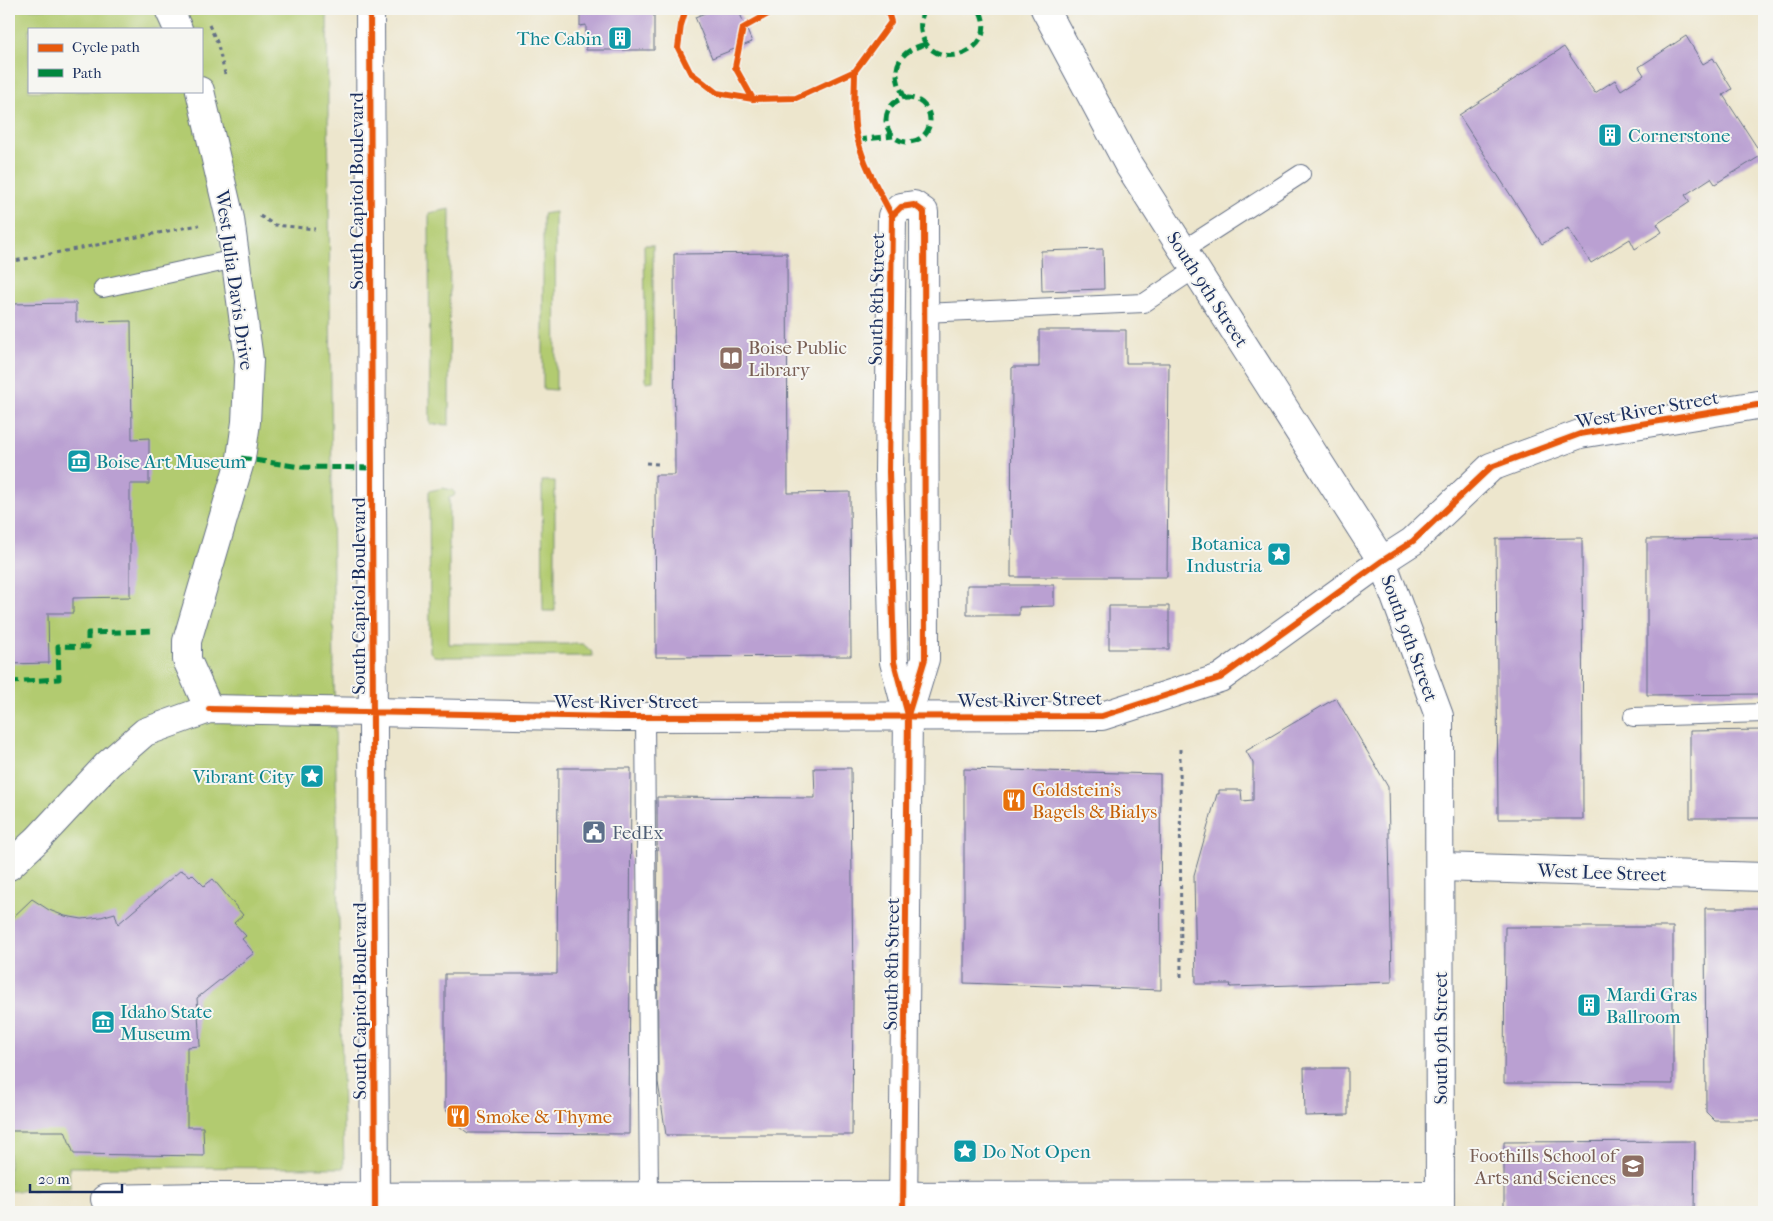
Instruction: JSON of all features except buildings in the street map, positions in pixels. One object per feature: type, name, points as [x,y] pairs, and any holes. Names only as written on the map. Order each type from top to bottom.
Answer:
[{"type":"street","points":[[169,9],[178,28]]},
{"type":"street","name":"South Capitol Boulevard","points":[[370,9],[375,1205]]},
{"type":"street","name":"South 9th Street","points":[[1045,9],[1128,164],[1382,561],[1439,716],[1440,1204]]},
{"type":"street","name":"West Julia Davis Drive","points":[[200,92],[243,216],[235,259],[249,360],[246,422],[241,458],[187,641],[187,660],[209,709]]},
{"type":"street","name":"South 8th Street","points":[[903,1205],[908,715],[894,662],[889,472],[892,216],[901,207],[914,205],[924,212],[925,659],[908,715]]},
{"type":"street","name":"West River Street","points":[[209,709],[645,717],[1102,716],[1220,678],[1412,541],[1491,467],[1580,434],[1764,405]]},
{"type":"street","points":[[9,866],[38,839],[108,764],[146,732],[209,709]]},
{"type":"street","name":"West Lee Street","points":[[1440,867],[1764,877]]},
{"type":"street","points":[[104,1206],[375,1205],[649,1197],[903,1205],[1440,1204]]},
{"type":"lane","points":[[924,313],[1144,303],[1189,259],[1301,174]]},
{"type":"lane","points":[[103,288],[235,259]]},
{"type":"lane","points":[[1633,717],[1764,713]]},
{"type":"lane","points":[[645,717],[649,1197]]},
{"type":"path","points":[[753,99],[735,67],[743,28],[777,9]]},
{"type":"path","points":[[744,97],[761,98]]},
{"type":"path","points":[[243,216],[275,225],[316,229]]},
{"type":"path","points":[[9,262],[199,225]]},
{"type":"path","points":[[646,463],[658,464]]},
{"type":"path","points":[[1180,749],[1181,979]]},
{"type":"green space","points":[[9,9],[327,9],[334,675],[344,1168],[69,1167],[70,1189],[9,1191]]},
{"type":"green space","points":[[450,209],[449,425],[430,424],[429,213]]},
{"type":"green space","points":[[555,212],[556,390],[543,389],[543,214]]},
{"type":"green space","points":[[644,245],[653,245],[653,381],[646,382]]},
{"type":"green space","points":[[542,481],[555,481],[555,611],[543,611]]},
{"type":"green space","points":[[443,488],[452,490],[455,493],[454,496],[449,498],[449,644],[583,644],[591,651],[593,656],[444,657],[434,656],[430,652],[429,491]]},
{"type":"marked path","points":[[925,9],[921,22],[921,31],[926,45],[936,53],[949,56],[962,54],[973,48],[981,38],[984,25],[979,9]]},
{"type":"marked path","points":[[905,98],[898,79],[898,64],[908,52],[926,44]]},
{"type":"marked path","points":[[908,98],[920,102],[926,108],[930,120],[926,132],[920,138],[908,142],[896,138],[890,132],[886,120],[890,108],[896,102],[908,98]]},
{"type":"marked path","points":[[857,140],[893,136]]},
{"type":"marked path","points":[[241,458],[301,467],[372,468]]},
{"type":"marked path","points":[[9,682],[59,679],[58,646],[88,647],[88,633],[155,631]]},
{"type":"cycle path","points":[[370,9],[375,1212]]},
{"type":"cycle path","points":[[686,9],[681,25],[678,48],[690,72],[717,93],[753,99],[796,98],[855,71],[891,22],[887,9]]},
{"type":"cycle path","points":[[753,99],[735,67],[743,28],[777,9]]},
{"type":"cycle path","points":[[855,71],[854,116],[856,134],[869,170],[892,216]]},
{"type":"cycle path","points":[[903,1212],[908,715],[925,659],[924,212],[914,205],[901,207],[892,216],[889,472],[894,662],[908,715]]},
{"type":"cycle path","points":[[209,709],[617,717],[1102,716],[1220,678],[1382,561],[1413,541],[1491,467],[1580,434],[1764,405]]},
{"type":"place","name":"The Cabin","points":[[620,38]]},
{"type":"place","name":"Cornerstone","points":[[1610,135]]},
{"type":"place","name":"Boise Public Library","points":[[731,358]]},
{"type":"place","name":"Boise Art Museum","points":[[79,461]]},
{"type":"place","name":"Botanica Industria","points":[[1279,554]]},
{"type":"place","name":"Vibrant City","points":[[312,776]]},
{"type":"place","name":"Goldstein's Bagels & Bialys","points":[[1014,800]]},
{"type":"place","name":"FedEx","points":[[594,832]]},
{"type":"place","name":"Mardi Gras Ballroom","points":[[1589,1005]]},
{"type":"place","name":"Idaho State Museum","points":[[103,1022]]},
{"type":"place","name":"Smoke & Thyme","points":[[458,1116]]},
{"type":"place","name":"Do Not Open","points":[[965,1151]]},
{"type":"place","name":"Foothills School of Arts and Sciences","points":[[1633,1166]]}]
